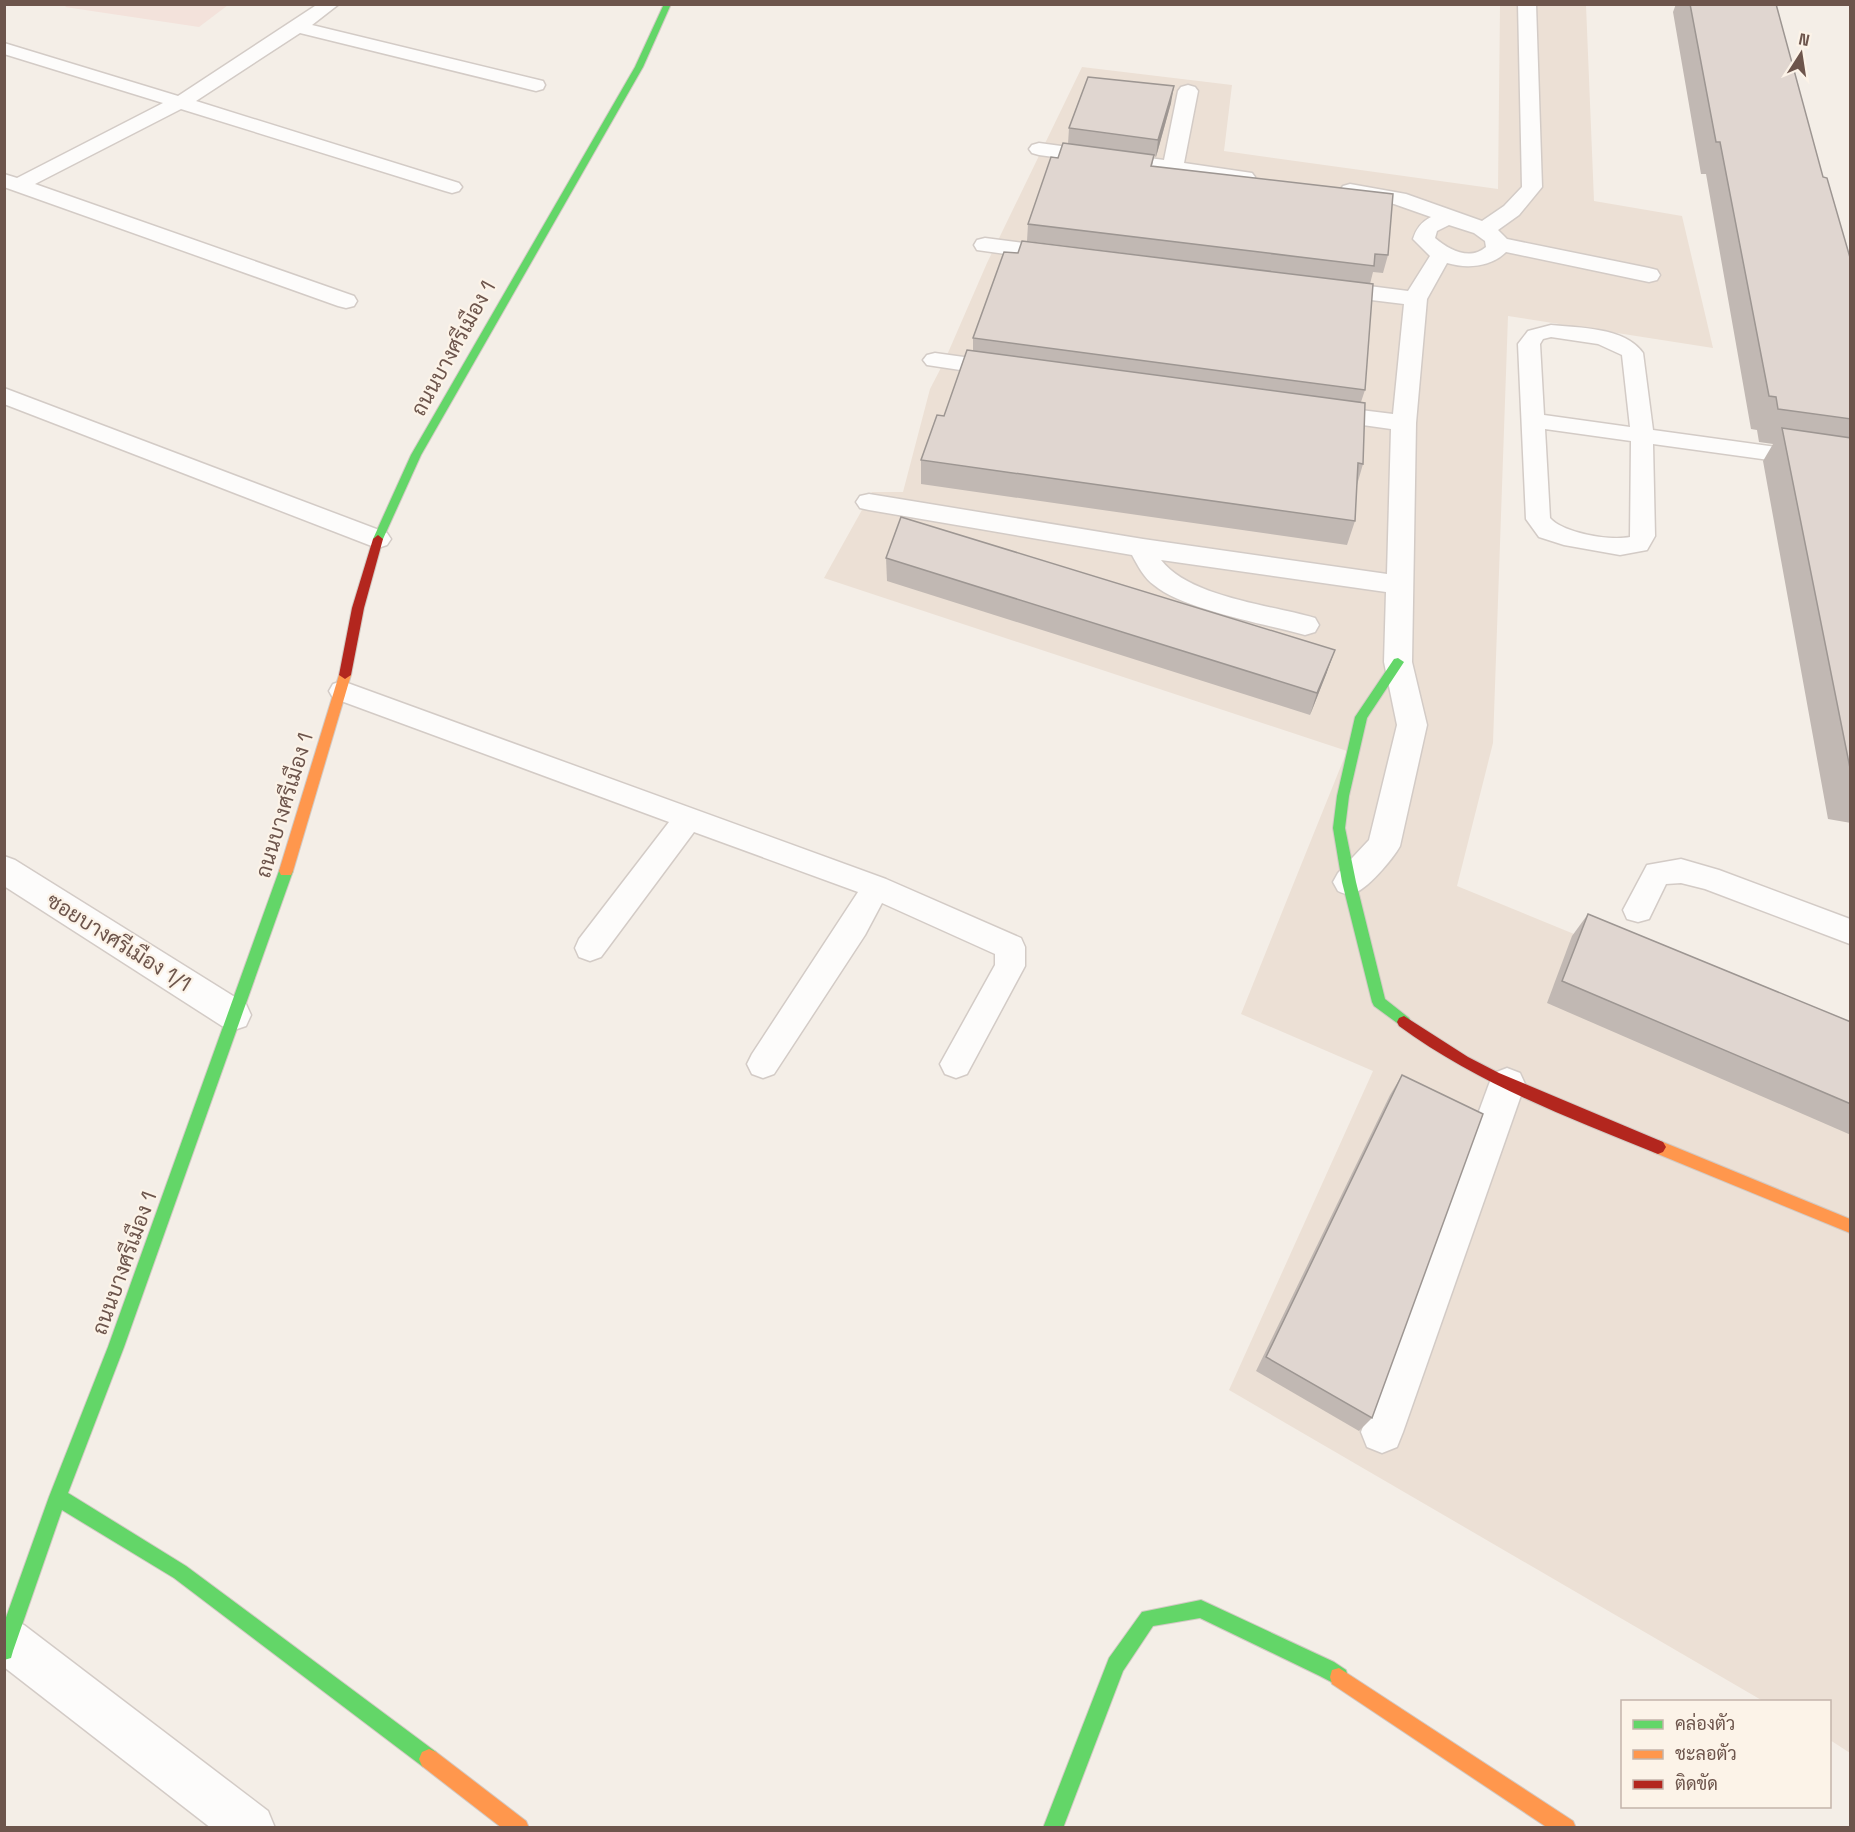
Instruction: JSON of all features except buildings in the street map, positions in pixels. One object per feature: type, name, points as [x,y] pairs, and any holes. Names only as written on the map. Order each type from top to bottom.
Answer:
[{"type":"street","points":[[11,182],[179,102],[299,27],[331,4]]},
{"type":"street","name":"ถนนบางศรีเมือง 1","points":[[6,1646],[58,1497],[116,1347],[284,878],[342,691],[358,608],[378,539],[416,455],[639,67],[668,4]]},
{"type":"street","points":[[1485,228],[1517,207],[1532,186],[1527,4]]},
{"type":"street","points":[[299,27],[536,86]]},
{"type":"street","points":[[4,48],[452,188]]},
{"type":"street","points":[[1173,168],[1188,92]]},
{"type":"street","points":[[1039,149],[1266,180]]},
{"type":"street","points":[[11,182],[346,301]]},
{"type":"street","points":[[1335,188],[1398,198],[1485,228],[1498,238],[1500,244]]},
{"type":"street","points":[[1451,218],[1431,224],[1425,231],[1424,239],[1430,248],[1442,255],[1463,260],[1484,259],[1492,255],[1500,244]]},
{"type":"street","points":[[1500,244],[1649,275]]},
{"type":"street","points":[[985,245],[1090,258]]},
{"type":"street","points":[[1348,882],[1384,846],[1412,725],[1398,662],[1404,423],[1416,299],[1427,276],[1442,255]]},
{"type":"street","points":[[1311,286],[1416,299]]},
{"type":"street","points":[[935,360],[1028,373]]},
{"type":"street","points":[[4,395],[378,539]]},
{"type":"street","points":[[1298,409],[1404,423]]},
{"type":"street","points":[[869,502],[1143,548],[1399,585]]},
{"type":"street","points":[[1143,548],[1147,560],[1169,583],[1192,593],[1305,625]]},
{"type":"street","points":[[1398,662],[1361,717],[1343,796],[1340,828],[1348,882],[1379,1002],[1434,1046],[1507,1084],[1851,1226]]},
{"type":"street","name":"ซอยบางศรีเมือง 1/1","points":[[4,869],[234,1015]]},
{"type":"street","points":[[1382,1432],[1507,1084]]},
{"type":"street","points":[[58,1497],[180,1572],[519,1827]]},
{"type":"street","points":[[1053,1827],[1116,1665],[1148,1618],[1201,1609],[1327,1669],[1566,1827]]},
{"type":"street","points":[[6,1646],[252,1827]]},
{"type":"lane","points":[[1551,331],[1608,339],[1623,345],[1632,354],[1642,435],[1643,536],[1638,544],[1620,547],[1564,537],[1548,531],[1538,519],[1529,344],[1536,335],[1551,331]]},
{"type":"lane","points":[[1534,421],[1851,464]]},
{"type":"lane","points":[[342,691],[876,887],[1010,947],[1010,966],[956,1064]]},
{"type":"lane","points":[[590,948],[688,818]]},
{"type":"lane","points":[[1638,910],[1657,873],[1681,871],[1708,878],[1851,932]]},
{"type":"lane","points":[[763,1064],[854,926],[876,887]]},
{"type":"shaded area","points":[[69,4],[228,5],[199,27],[65,7]]},
{"type":"shaded area","points":[[1500,5],[1586,5],[1594,201],[1682,216],[1713,348],[1508,316],[1493,743],[1457,886],[1850,1047],[1850,1753],[1831,1741],[1831,1700],[1761,1700],[1229,1390],[1373,1071],[1241,1014],[1347,751],[824,578],[872,492],[903,492],[930,389],[987,263],[1082,67],[1232,85],[1224,151],[1498,189]]},
{"type":"traffic: fast","points":[[378,539],[416,455],[639,67],[668,4]]},
{"type":"traffic: fast","points":[[1398,662],[1361,717],[1343,796],[1339,828],[1349,882],[1379,1002],[1404,1022]]},
{"type":"traffic: fast","points":[[4,1651],[58,1497],[116,1347],[286,871]]},
{"type":"traffic: fast","points":[[58,1497],[180,1572],[429,1759]]},
{"type":"traffic: fast","points":[[1053,1828],[1116,1665],[1148,1618],[1201,1609],[1327,1669],[1339,1677]]},
{"type":"traffic: slow","points":[[286,871],[345,675]]},
{"type":"traffic: slow","points":[[1658,1147],[1850,1226]]},
{"type":"traffic: slow","points":[[1339,1677],[1566,1828]]},
{"type":"traffic: slow","points":[[429,1759],[519,1828]]},
{"type":"traffic: jam","points":[[345,675],[358,608],[378,539]]},
{"type":"traffic: jam","points":[[1404,1022],[1433,1043],[1494,1078],[1658,1147]]}]
